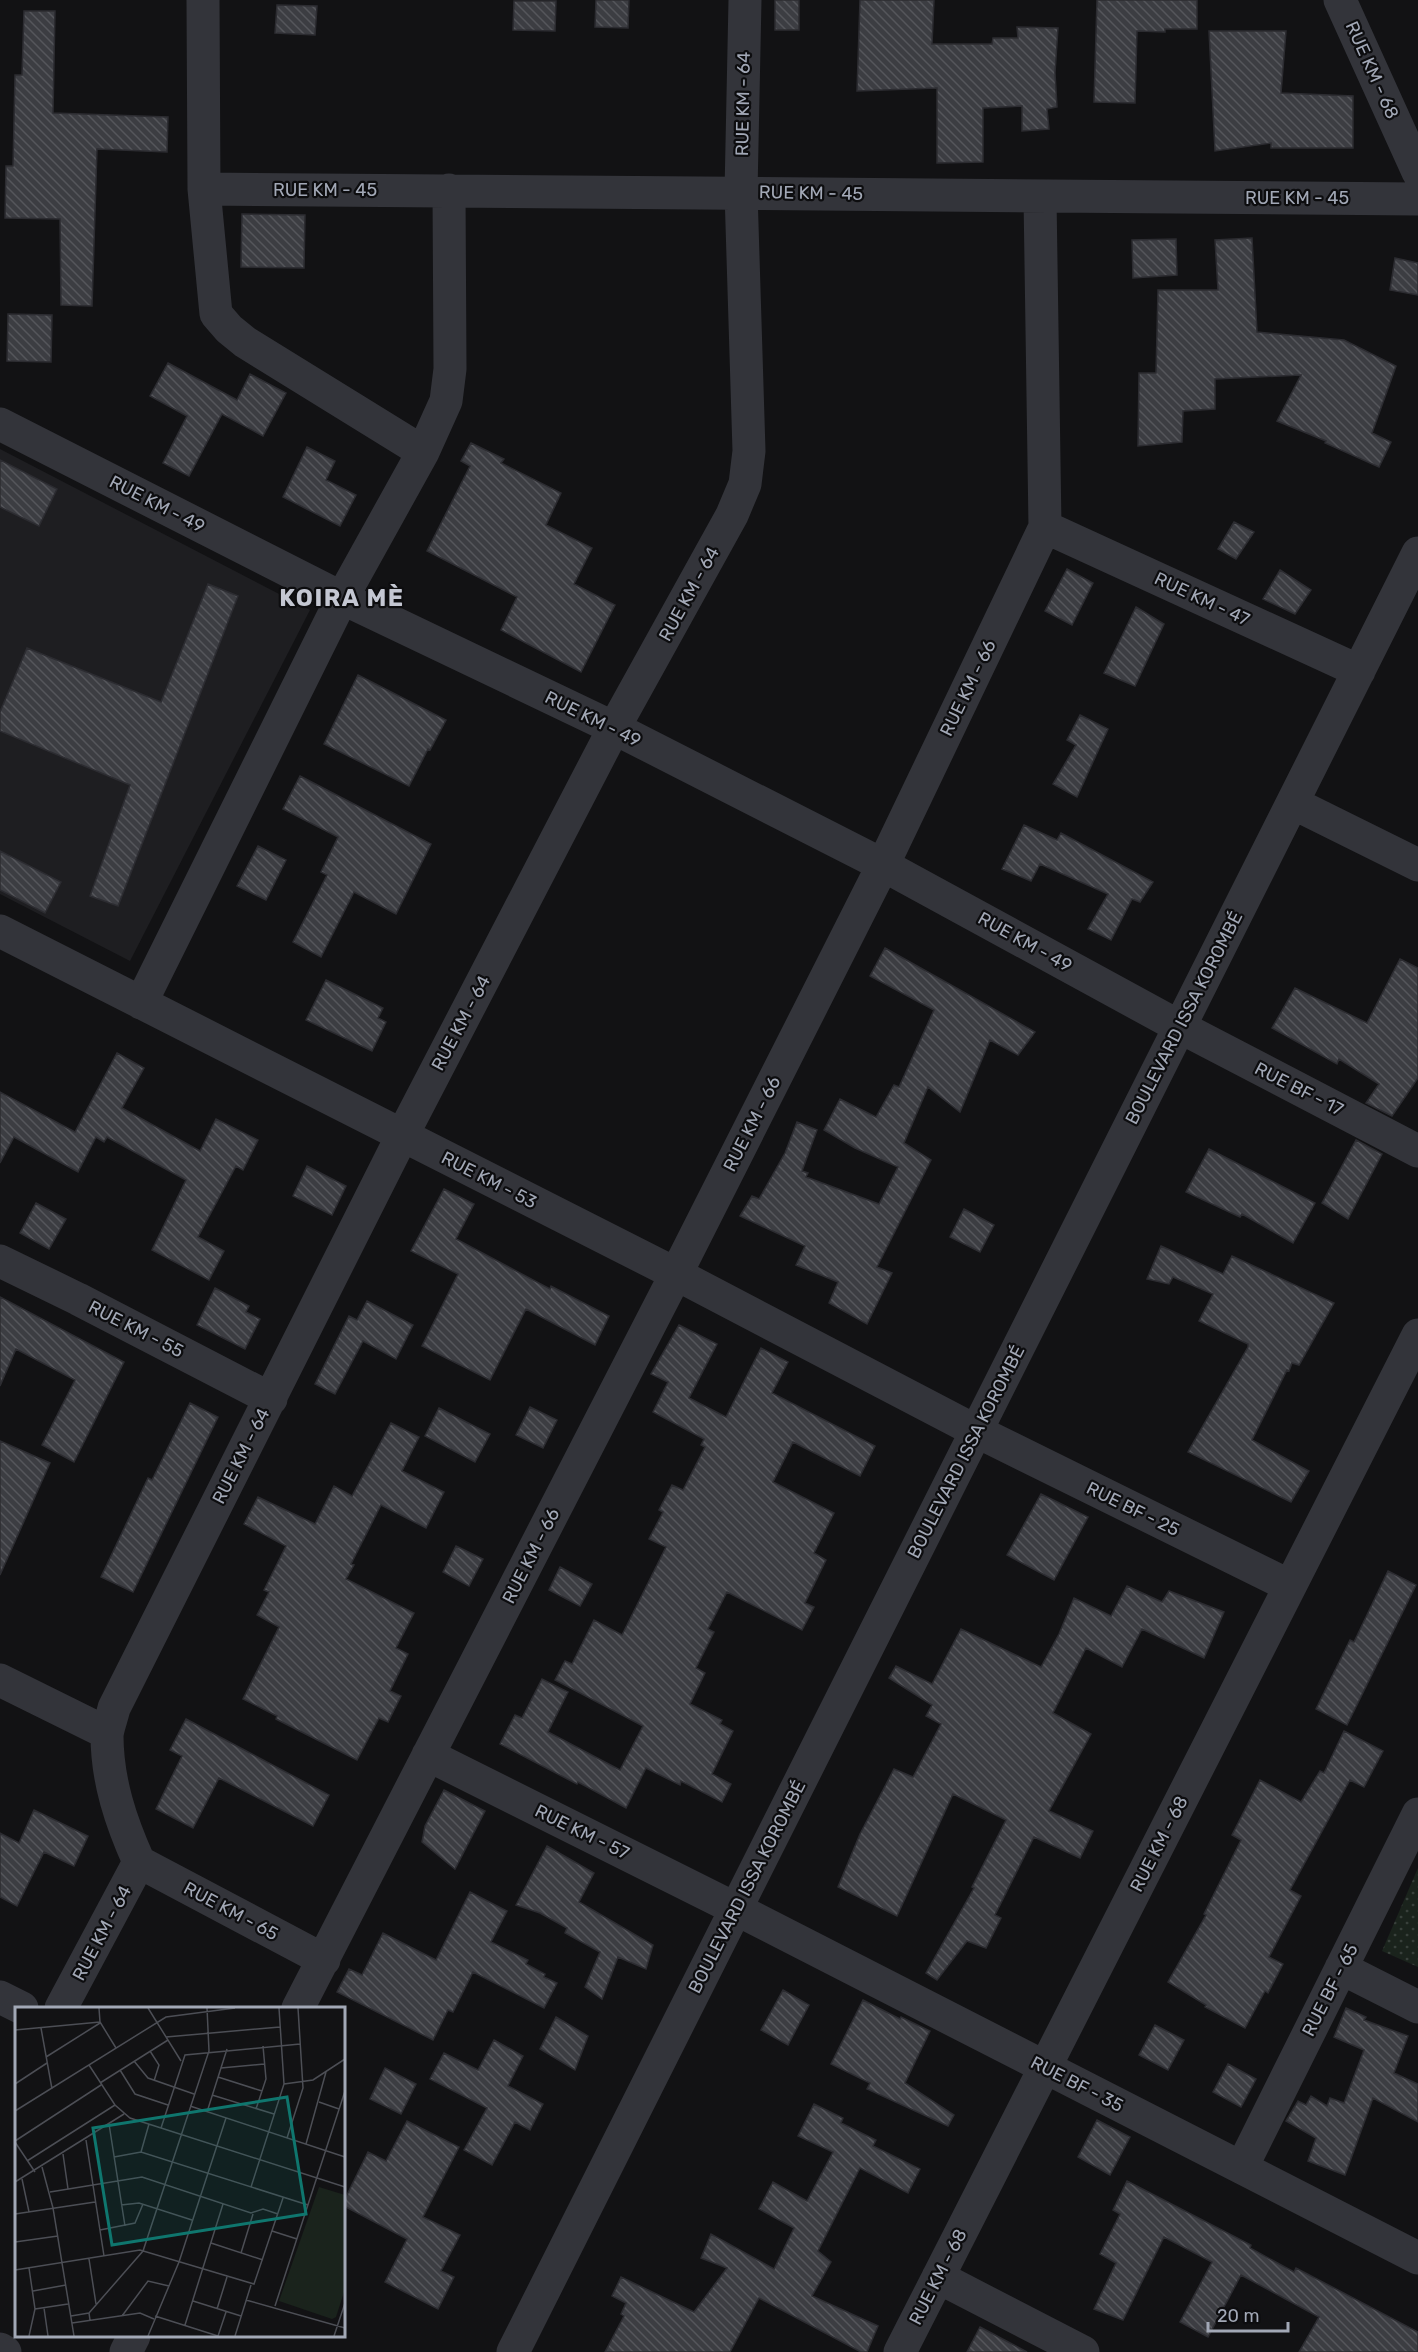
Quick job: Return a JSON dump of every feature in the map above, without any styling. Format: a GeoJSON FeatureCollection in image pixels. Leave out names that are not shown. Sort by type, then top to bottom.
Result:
{"type":"FeatureCollection","features":[{"type":"Feature","properties":{"kind":"street"},"geometry":{"type":"LineString","coordinates":[[203,0],[204,189],[216,314],[229,330],[245,342],[423,452]]}},
{"type":"Feature","properties":{"kind":"street","name":"RUE KM - 64"},"geometry":{"type":"LineString","coordinates":[[63,2007],[139,1862],[122,1825],[112,1788],[107,1733],[114,1708],[402,1136],[614,728],[732,515],[745,484],[749,451],[741,192],[745,0]]}},
{"type":"Feature","properties":{"kind":"street","name":"RUE KM - 68"},"geometry":{"type":"LineString","coordinates":[[1340,0],[1418,172]]}},
{"type":"Feature","properties":{"kind":"street","name":"RUE KM - 45"},"geometry":{"type":"LineString","coordinates":[[204,189],[1418,199]]}},
{"type":"Feature","properties":{"kind":"street"},"geometry":{"type":"LineString","coordinates":[[141,1003],[342,598],[423,452],[446,401],[450,369],[449,190]]}},
{"type":"Feature","properties":{"kind":"street","name":"RUE KM - 66"},"geometry":{"type":"LineString","coordinates":[[299,2007],[676,1274],[883,865],[1045,527],[1040,197]]}},
{"type":"Feature","properties":{"kind":"street","name":"RUE KM - 49"},"geometry":{"type":"LineString","coordinates":[[0,424],[342,598],[614,728],[883,865],[1180,1027]]}},
{"type":"Feature","properties":{"kind":"street","name":"RUE KM - 47"},"geometry":{"type":"LineString","coordinates":[[1045,527],[1359,671]]}},
{"type":"Feature","properties":{"kind":"street","name":"BOULEVARD ISSA KOROMBÉ"},"geometry":{"type":"LineString","coordinates":[[513,2352],[1418,553]]}},
{"type":"Feature","properties":{"kind":"street"},"geometry":{"type":"LineString","coordinates":[[1293,803],[1418,865]]}},
{"type":"Feature","properties":{"kind":"street","name":"RUE KM - 53"},"geometry":{"type":"LineString","coordinates":[[0,931],[676,1274],[976,1431]]}},
{"type":"Feature","properties":{"kind":"street","name":"RUE BF - 17"},"geometry":{"type":"LineString","coordinates":[[1180,1027],[1418,1151]]}},
{"type":"Feature","properties":{"kind":"street","name":"RUE KM - 55"},"geometry":{"type":"LineString","coordinates":[[0,1261],[271,1399]]}},
{"type":"Feature","properties":{"kind":"street","name":"RUE KM - 68"},"geometry":{"type":"LineString","coordinates":[[900,2352],[1290,1586],[1408,1379],[1418,1335]]}},
{"type":"Feature","properties":{"kind":"street","name":"RUE BF - 25"},"geometry":{"type":"LineString","coordinates":[[976,1431],[1290,1586]]}},
{"type":"Feature","properties":{"kind":"street"},"geometry":{"type":"LineString","coordinates":[[0,1680],[107,1733]]}},
{"type":"Feature","properties":{"kind":"street","name":"RUE KM - 57"},"geometry":{"type":"LineString","coordinates":[[428,1755],[736,1909]]}},
{"type":"Feature","properties":{"kind":"street","name":"RUE BF - 65"},"geometry":{"type":"LineString","coordinates":[[1242,2167],[1418,1814]]}},
{"type":"Feature","properties":{"kind":"street","name":"RUE KM - 65"},"geometry":{"type":"LineString","coordinates":[[139,1862],[324,1960]]}},
{"type":"Feature","properties":{"kind":"street","name":"RUE BF - 35"},"geometry":{"type":"LineString","coordinates":[[736,1909],[1418,2258]]}},
{"type":"Feature","properties":{"kind":"street"},"geometry":{"type":"LineString","coordinates":[[1341,1968],[1418,2007]]}},
{"type":"Feature","properties":{"kind":"street"},"geometry":{"type":"LineString","coordinates":[[0,1997],[20,2007]]}},
{"type":"Feature","properties":{"kind":"street"},"geometry":{"type":"LineString","coordinates":[[938,2277],[1083,2352]]}},
{"type":"Feature","properties":{"kind":"street"},"geometry":{"type":"LineString","coordinates":[[126,2352],[134,2337]]}},
{"type":"Feature","properties":{"kind":"street"},"geometry":{"type":"LineString","coordinates":[[0,2349],[5,2352]]}},
{"type":"Feature","properties":{"kind":"shaded area"},"geometry":{"type":"Polygon","coordinates":[[[0,449],[310,610],[130,961],[0,894],[0,449]]]}},
{"type":"Feature","properties":{"kind":"shaded area"},"geometry":{"type":"Polygon","coordinates":[[[1418,1868],[1418,1967],[1382,1951],[1418,1868]]]}},
{"type":"Feature","properties":{"kind":"building"},"geometry":{"type":"Polygon","coordinates":[[[596,0],[629,0],[628,28],[595,27],[596,0]]]}},
{"type":"Feature","properties":{"kind":"building"},"geometry":{"type":"Polygon","coordinates":[[[775,0],[799,0],[799,30],[775,30],[775,0]]]}},
{"type":"Feature","properties":{"kind":"building"},"geometry":{"type":"Polygon","coordinates":[[[860,0],[934,0],[932,44],[992,44],[993,38],[1018,38],[1017,27],[1058,28],[1055,73],[1057,107],[1047,109],[1049,129],[1022,131],[1022,106],[983,108],[983,162],[937,163],[937,88],[857,91],[860,0]]]}},
{"type":"Feature","properties":{"kind":"building"},"geometry":{"type":"Polygon","coordinates":[[[1097,0],[1197,0],[1197,29],[1165,29],[1165,32],[1137,31],[1135,103],[1094,102],[1097,0]]]}},
{"type":"Feature","properties":{"kind":"building"},"geometry":{"type":"Polygon","coordinates":[[[514,1],[556,1],[555,31],[513,30],[514,1]]]}},
{"type":"Feature","properties":{"kind":"building"},"geometry":{"type":"Polygon","coordinates":[[[277,5],[317,6],[315,35],[275,33],[277,5]]]}},
{"type":"Feature","properties":{"kind":"building"},"geometry":{"type":"Polygon","coordinates":[[[24,11],[55,11],[53,113],[168,117],[167,152],[97,149],[92,306],[61,305],[60,219],[5,218],[6,166],[13,166],[15,75],[22,75],[24,11]]]}},
{"type":"Feature","properties":{"kind":"building"},"geometry":{"type":"Polygon","coordinates":[[[1209,31],[1286,31],[1281,93],[1353,96],[1353,148],[1271,148],[1271,143],[1215,151],[1209,31]]]}},
{"type":"Feature","properties":{"kind":"building"},"geometry":{"type":"Polygon","coordinates":[[[242,214],[305,215],[304,268],[241,267],[242,214]]]}},
{"type":"Feature","properties":{"kind":"building"},"geometry":{"type":"Polygon","coordinates":[[[1252,238],[1257,332],[1344,340],[1396,366],[1372,433],[1391,442],[1379,467],[1325,443],[1326,441],[1277,421],[1301,375],[1215,379],[1215,409],[1183,411],[1182,442],[1138,446],[1139,373],[1156,373],[1158,290],[1218,290],[1215,240],[1252,238]]]}},
{"type":"Feature","properties":{"kind":"building"},"geometry":{"type":"Polygon","coordinates":[[[1176,239],[1177,275],[1133,278],[1132,240],[1176,239]]]}},
{"type":"Feature","properties":{"kind":"building"},"geometry":{"type":"Polygon","coordinates":[[[1395,258],[1418,263],[1418,295],[1390,290],[1395,258]]]}},
{"type":"Feature","properties":{"kind":"building"},"geometry":{"type":"Polygon","coordinates":[[[8,314],[52,315],[51,362],[7,361],[8,314]]]}},
{"type":"Feature","properties":{"kind":"building"},"geometry":{"type":"Polygon","coordinates":[[[168,363],[237,400],[250,374],[286,393],[263,436],[222,414],[189,476],[163,463],[187,416],[150,396],[168,363]]]}},
{"type":"Feature","properties":{"kind":"building"},"geometry":{"type":"Polygon","coordinates":[[[471,443],[504,459],[501,463],[561,493],[546,525],[592,548],[574,584],[615,605],[581,672],[501,630],[517,597],[427,551],[470,466],[461,461],[471,443]]]}},
{"type":"Feature","properties":{"kind":"building"},"geometry":{"type":"Polygon","coordinates":[[[307,447],[335,461],[326,480],[356,495],[340,526],[283,497],[307,447]]]}},
{"type":"Feature","properties":{"kind":"building"},"geometry":{"type":"Polygon","coordinates":[[[0,460],[57,489],[39,526],[0,507],[0,460]]]}},
{"type":"Feature","properties":{"kind":"building"},"geometry":{"type":"Polygon","coordinates":[[[1234,522],[1254,532],[1236,559],[1218,549],[1234,522]]]}},
{"type":"Feature","properties":{"kind":"building"},"geometry":{"type":"Polygon","coordinates":[[[1067,569],[1093,583],[1072,625],[1045,611],[1067,569]]]}},
{"type":"Feature","properties":{"kind":"building"},"geometry":{"type":"Polygon","coordinates":[[[1280,570],[1311,590],[1295,614],[1263,599],[1280,570]]]}},
{"type":"Feature","properties":{"kind":"building"},"geometry":{"type":"Polygon","coordinates":[[[208,584],[238,596],[118,906],[90,896],[130,785],[0,731],[0,712],[27,648],[161,702],[208,584]]]}},
{"type":"Feature","properties":{"kind":"building"},"geometry":{"type":"Polygon","coordinates":[[[1136,607],[1164,624],[1135,686],[1104,673],[1136,607]]]}},
{"type":"Feature","properties":{"kind":"building"},"geometry":{"type":"Polygon","coordinates":[[[358,675],[446,720],[409,786],[324,744],[358,675]]]}},
{"type":"Feature","properties":{"kind":"building"},"geometry":{"type":"Polygon","coordinates":[[[1080,715],[1108,729],[1077,797],[1053,784],[1076,745],[1067,740],[1080,715]]]}},
{"type":"Feature","properties":{"kind":"building"},"geometry":{"type":"Polygon","coordinates":[[[300,776],[431,844],[396,914],[354,892],[321,957],[293,942],[327,875],[321,872],[338,837],[283,809],[300,776]]]}},
{"type":"Feature","properties":{"kind":"building"},"geometry":{"type":"Polygon","coordinates":[[[1024,825],[1057,840],[1061,833],[1153,882],[1140,902],[1132,899],[1111,940],[1088,929],[1108,894],[1040,864],[1031,881],[1002,869],[1024,825]]]}},
{"type":"Feature","properties":{"kind":"building"},"geometry":{"type":"Polygon","coordinates":[[[258,846],[286,860],[266,900],[237,886],[258,846]]]}},
{"type":"Feature","properties":{"kind":"building"},"geometry":{"type":"Polygon","coordinates":[[[0,851],[61,882],[45,913],[0,890],[0,851]]]}},
{"type":"Feature","properties":{"kind":"building"},"geometry":{"type":"Polygon","coordinates":[[[885,948],[1035,1032],[1018,1055],[990,1040],[960,1112],[928,1087],[904,1143],[931,1160],[877,1267],[892,1273],[867,1324],[829,1303],[838,1282],[796,1265],[805,1246],[740,1216],[752,1196],[759,1199],[785,1153],[797,1122],[817,1130],[802,1171],[808,1173],[806,1177],[879,1204],[898,1167],[855,1148],[824,1130],[840,1099],[876,1117],[894,1085],[899,1087],[934,1010],[870,976],[885,948]]]}},
{"type":"Feature","properties":{"kind":"building"},"geometry":{"type":"Polygon","coordinates":[[[1400,959],[1418,968],[1418,1078],[1392,1116],[1366,1103],[1379,1084],[1339,1059],[1337,1064],[1272,1028],[1295,988],[1367,1023],[1400,959]]]}},
{"type":"Feature","properties":{"kind":"building"},"geometry":{"type":"Polygon","coordinates":[[[326,980],[383,1008],[378,1018],[386,1022],[372,1051],[306,1020],[326,980]]]}},
{"type":"Feature","properties":{"kind":"building"},"geometry":{"type":"Polygon","coordinates":[[[117,1053],[144,1068],[122,1108],[200,1151],[216,1119],[258,1140],[243,1170],[236,1166],[198,1237],[224,1251],[209,1280],[152,1250],[186,1180],[107,1137],[104,1142],[96,1137],[78,1172],[14,1137],[0,1163],[0,1092],[75,1132],[117,1053]]]}},
{"type":"Feature","properties":{"kind":"building"},"geometry":{"type":"Polygon","coordinates":[[[1356,1140],[1382,1154],[1348,1219],[1322,1203],[1356,1140]]]}},
{"type":"Feature","properties":{"kind":"building"},"geometry":{"type":"Polygon","coordinates":[[[1209,1149],[1315,1203],[1293,1243],[1242,1214],[1240,1217],[1186,1192],[1209,1149]]]}},
{"type":"Feature","properties":{"kind":"building"},"geometry":{"type":"Polygon","coordinates":[[[307,1166],[346,1186],[332,1215],[293,1196],[307,1166]]]}},
{"type":"Feature","properties":{"kind":"building"},"geometry":{"type":"Polygon","coordinates":[[[444,1189],[474,1204],[456,1239],[550,1289],[551,1286],[609,1316],[595,1345],[526,1309],[490,1380],[422,1346],[458,1274],[411,1251],[444,1189]]]}},
{"type":"Feature","properties":{"kind":"building"},"geometry":{"type":"Polygon","coordinates":[[[36,1203],[66,1219],[49,1249],[20,1233],[36,1203]]]}},
{"type":"Feature","properties":{"kind":"building"},"geometry":{"type":"Polygon","coordinates":[[[964,1209],[994,1225],[980,1252],[950,1237],[964,1209]]]}},
{"type":"Feature","properties":{"kind":"building"},"geometry":{"type":"Polygon","coordinates":[[[1161,1246],[1223,1274],[1232,1256],[1334,1303],[1299,1365],[1292,1363],[1289,1371],[1287,1370],[1252,1440],[1309,1471],[1291,1502],[1188,1452],[1248,1344],[1199,1321],[1213,1294],[1173,1277],[1169,1284],[1147,1279],[1161,1246]]]}},
{"type":"Feature","properties":{"kind":"building"},"geometry":{"type":"Polygon","coordinates":[[[215,1288],[249,1306],[246,1312],[260,1319],[245,1349],[197,1325],[215,1288]]]}},
{"type":"Feature","properties":{"kind":"building"},"geometry":{"type":"Polygon","coordinates":[[[0,1297],[124,1362],[74,1462],[42,1445],[75,1380],[16,1349],[0,1386],[0,1297]]]}},
{"type":"Feature","properties":{"kind":"building"},"geometry":{"type":"Polygon","coordinates":[[[367,1301],[413,1325],[396,1359],[363,1341],[335,1394],[315,1384],[349,1316],[357,1320],[367,1301]]]}},
{"type":"Feature","properties":{"kind":"building"},"geometry":{"type":"Polygon","coordinates":[[[679,1325],[717,1344],[689,1398],[726,1417],[761,1348],[788,1362],[772,1393],[875,1446],[860,1476],[793,1442],[773,1482],[834,1513],[814,1553],[826,1560],[805,1603],[814,1607],[802,1630],[727,1592],[708,1629],[714,1632],[696,1668],[705,1673],[690,1704],[722,1720],[720,1724],[733,1731],[712,1774],[731,1784],[722,1802],[681,1781],[680,1785],[646,1768],[626,1808],[500,1744],[515,1715],[522,1718],[542,1679],[568,1692],[548,1732],[620,1770],[643,1726],[555,1680],[565,1661],[572,1664],[594,1620],[622,1635],[666,1547],[649,1539],[663,1512],[659,1510],[672,1485],[683,1490],[705,1447],[701,1445],[704,1439],[653,1412],[668,1382],[651,1374],[679,1325]]]}},
{"type":"Feature","properties":{"kind":"building"},"geometry":{"type":"Polygon","coordinates":[[[190,1403],[218,1417],[133,1592],[101,1577],[148,1478],[152,1480],[190,1403]]]}},
{"type":"Feature","properties":{"kind":"building"},"geometry":{"type":"Polygon","coordinates":[[[530,1407],[557,1420],[543,1448],[516,1435],[530,1407]]]}},
{"type":"Feature","properties":{"kind":"building"},"geometry":{"type":"Polygon","coordinates":[[[439,1408],[490,1434],[475,1462],[425,1436],[439,1408]]]}},
{"type":"Feature","properties":{"kind":"building"},"geometry":{"type":"Polygon","coordinates":[[[391,1423],[419,1437],[402,1471],[444,1492],[426,1528],[381,1505],[351,1564],[354,1565],[346,1579],[414,1613],[396,1648],[408,1654],[390,1691],[401,1696],[388,1722],[379,1718],[357,1760],[276,1719],[277,1716],[243,1699],[279,1627],[257,1615],[269,1592],[264,1590],[286,1546],[244,1524],[258,1497],[315,1524],[334,1486],[352,1496],[391,1423]]]}},
{"type":"Feature","properties":{"kind":"building"},"geometry":{"type":"Polygon","coordinates":[[[0,1441],[50,1463],[0,1575],[0,1441]]]}},
{"type":"Feature","properties":{"kind":"building"},"geometry":{"type":"Polygon","coordinates":[[[1041,1494],[1088,1517],[1054,1580],[1007,1555],[1041,1494]]]}},
{"type":"Feature","properties":{"kind":"building"},"geometry":{"type":"Polygon","coordinates":[[[456,1546],[483,1559],[469,1586],[443,1572],[456,1546]]]}},
{"type":"Feature","properties":{"kind":"building"},"geometry":{"type":"Polygon","coordinates":[[[560,1567],[592,1584],[580,1606],[549,1590],[560,1567]]]}},
{"type":"Feature","properties":{"kind":"building"},"geometry":{"type":"Polygon","coordinates":[[[1388,1571],[1416,1585],[1347,1725],[1316,1709],[1350,1640],[1354,1642],[1388,1571]]]}},
{"type":"Feature","properties":{"kind":"building"},"geometry":{"type":"Polygon","coordinates":[[[1127,1586],[1162,1602],[1169,1591],[1224,1612],[1204,1658],[1142,1629],[1122,1667],[1086,1648],[1053,1713],[1091,1734],[1049,1811],[1093,1831],[1080,1858],[1034,1837],[995,1915],[1001,1918],[986,1948],[967,1941],[937,1980],[926,1973],[974,1888],[972,1887],[1006,1820],[953,1794],[897,1916],[838,1887],[860,1834],[894,1769],[913,1777],[941,1724],[926,1716],[932,1705],[889,1678],[896,1666],[932,1684],[961,1629],[1041,1667],[1059,1634],[1074,1598],[1111,1616],[1127,1586]]]}},
{"type":"Feature","properties":{"kind":"building"},"geometry":{"type":"Polygon","coordinates":[[[186,1719],[329,1795],[313,1826],[219,1778],[193,1828],[156,1809],[182,1756],[170,1750],[186,1719]]]}},
{"type":"Feature","properties":{"kind":"building"},"geometry":{"type":"Polygon","coordinates":[[[1344,1731],[1383,1751],[1364,1787],[1350,1780],[1290,1890],[1301,1896],[1269,1957],[1283,1964],[1268,1993],[1265,1991],[1245,2028],[1205,2007],[1206,2005],[1168,1982],[1206,1915],[1204,1914],[1241,1840],[1232,1835],[1260,1780],[1301,1802],[1320,1771],[1324,1773],[1344,1731]]]}},
{"type":"Feature","properties":{"kind":"building"},"geometry":{"type":"Polygon","coordinates":[[[444,1790],[485,1811],[455,1869],[422,1842],[425,1826],[444,1790]]]}},
{"type":"Feature","properties":{"kind":"building"},"geometry":{"type":"Polygon","coordinates":[[[34,1810],[88,1836],[74,1866],[44,1852],[17,1906],[0,1897],[0,1833],[19,1843],[34,1810]]]}},
{"type":"Feature","properties":{"kind":"building"},"geometry":{"type":"Polygon","coordinates":[[[547,1846],[594,1873],[579,1902],[653,1945],[646,1969],[618,1957],[602,1999],[585,1987],[600,1952],[565,1933],[567,1928],[540,1913],[516,1905],[547,1846]]]}},
{"type":"Feature","properties":{"kind":"building"},"geometry":{"type":"Polygon","coordinates":[[[470,1892],[507,1911],[491,1942],[528,1960],[526,1964],[557,1983],[544,2008],[473,1972],[453,2012],[448,2010],[433,2040],[337,1992],[349,1969],[362,1975],[383,1933],[436,1960],[470,1892]]]}},
{"type":"Feature","properties":{"kind":"building"},"geometry":{"type":"Polygon","coordinates":[[[783,1990],[809,2005],[788,2045],[761,2030],[783,1990]]]}},
{"type":"Feature","properties":{"kind":"building"},"geometry":{"type":"Polygon","coordinates":[[[863,2000],[930,2031],[905,2083],[954,2115],[948,2126],[867,2089],[870,2083],[831,2064],[863,2000]]]}},
{"type":"Feature","properties":{"kind":"building"},"geometry":{"type":"Polygon","coordinates":[[[1346,2008],[1366,2017],[1364,2020],[1408,2036],[1394,2073],[1418,2084],[1418,2122],[1373,2098],[1345,2175],[1308,2161],[1316,2138],[1286,2121],[1298,2101],[1306,2105],[1311,2096],[1327,2106],[1330,2098],[1344,2103],[1364,2050],[1334,2037],[1346,2008]]]}},
{"type":"Feature","properties":{"kind":"building"},"geometry":{"type":"Polygon","coordinates":[[[556,2017],[588,2036],[575,2070],[540,2049],[556,2017]]]}},
{"type":"Feature","properties":{"kind":"building"},"geometry":{"type":"Polygon","coordinates":[[[1155,2025],[1184,2040],[1168,2070],[1139,2055],[1155,2025]]]}},
{"type":"Feature","properties":{"kind":"building"},"geometry":{"type":"Polygon","coordinates":[[[494,2040],[523,2056],[508,2086],[543,2104],[530,2130],[515,2122],[492,2165],[464,2150],[487,2108],[430,2079],[444,2053],[478,2070],[494,2040]]]}},
{"type":"Feature","properties":{"kind":"building"},"geometry":{"type":"Polygon","coordinates":[[[1228,2064],[1256,2079],[1241,2107],[1213,2092],[1228,2064]]]}},
{"type":"Feature","properties":{"kind":"building"},"geometry":{"type":"Polygon","coordinates":[[[385,2068],[416,2084],[401,2114],[370,2099],[385,2068]]]}},
{"type":"Feature","properties":{"kind":"building"},"geometry":{"type":"Polygon","coordinates":[[[814,2104],[843,2118],[841,2123],[876,2140],[873,2146],[920,2169],[908,2193],[860,2168],[818,2251],[831,2262],[812,2296],[878,2326],[867,2352],[861,2352],[759,2298],[730,2352],[605,2352],[624,2316],[621,2314],[626,2303],[612,2296],[621,2277],[694,2312],[727,2268],[701,2258],[711,2234],[774,2269],[794,2228],[759,2209],[773,2182],[807,2201],[833,2152],[798,2136],[814,2104]]]}},
{"type":"Feature","properties":{"kind":"building"},"geometry":{"type":"Polygon","coordinates":[[[1097,2120],[1130,2137],[1110,2175],[1078,2157],[1097,2120]]]}},
{"type":"Feature","properties":{"kind":"building"},"geometry":{"type":"Polygon","coordinates":[[[407,2121],[459,2147],[423,2217],[460,2235],[441,2271],[454,2277],[438,2309],[385,2282],[407,2239],[345,2207],[345,2199],[368,2152],[386,2161],[407,2121]]]}},
{"type":"Feature","properties":{"kind":"building"},"geometry":{"type":"Polygon","coordinates":[[[1127,2181],[1251,2245],[1250,2248],[1294,2272],[1296,2268],[1418,2332],[1418,2352],[1299,2352],[1319,2317],[1241,2275],[1208,2337],[1180,2322],[1212,2262],[1164,2237],[1123,2320],[1094,2309],[1116,2263],[1100,2254],[1120,2214],[1113,2210],[1127,2181]]]}},
{"type":"Feature","properties":{"kind":"building"},"geometry":{"type":"Polygon","coordinates":[[[980,2327],[1027,2352],[967,2352],[980,2327]]]}},
{"type":"Feature","properties":{"kind":"district","name":"KOIRA MÈ"},"geometry":{"type":"Point","coordinates":[342,598]}}]}
